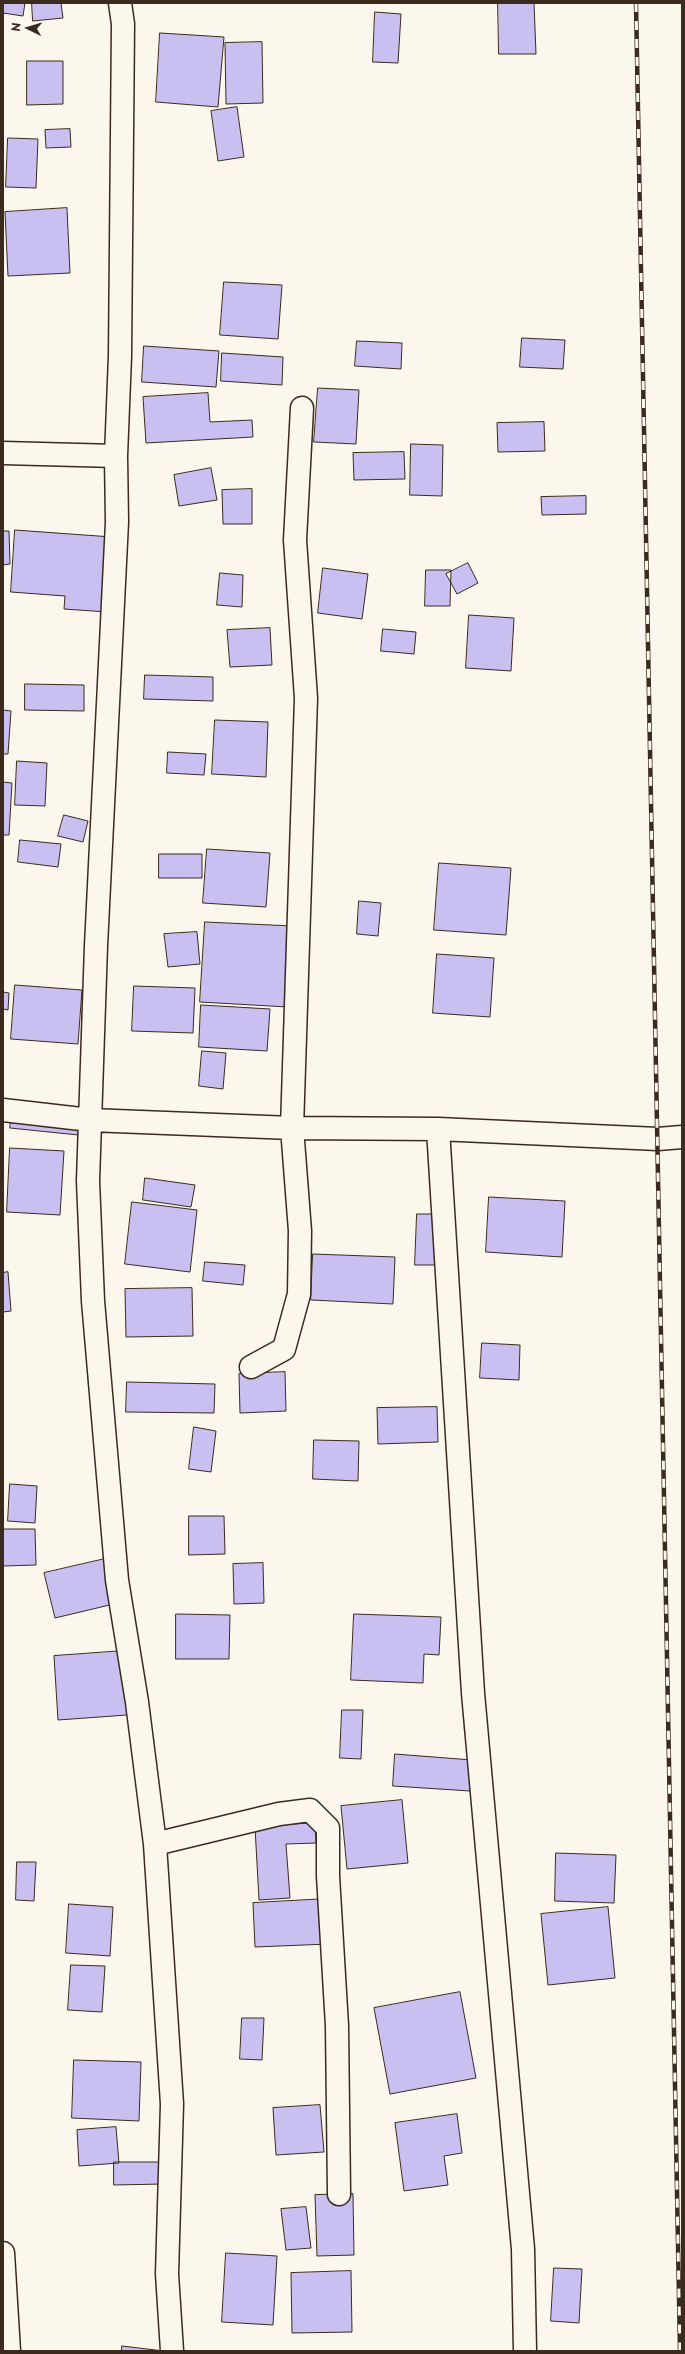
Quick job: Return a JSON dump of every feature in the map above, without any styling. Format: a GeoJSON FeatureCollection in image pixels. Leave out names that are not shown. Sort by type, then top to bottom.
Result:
{"type":"FeatureCollection","features":[{"type":"Feature","properties":{"kind":"street"},"geometry":{"type":"LineString","coordinates":[[120,3],[123,32],[120,356],[116,456],[117,522],[96,946],[88,1181],[93,1301],[118,1580],[137,1702],[155,1844],[172,2104],[167,2274],[172,2351]]}},
{"type":"Feature","properties":{"kind":"street"},"geometry":{"type":"LineString","coordinates":[[250,1367],[284,1349],[299,1294],[300,1231],[292,1128],[306,698],[295,540],[302,408]]}},
{"type":"Feature","properties":{"kind":"street"},"geometry":{"type":"LineString","coordinates":[[3,453],[116,456]]}},
{"type":"Feature","properties":{"kind":"street"},"geometry":{"type":"LineString","coordinates":[[3,1110],[90,1120],[292,1128],[438,1129],[658,1139],[682,1137]]}},
{"type":"Feature","properties":{"kind":"street"},"geometry":{"type":"LineString","coordinates":[[438,1129],[472,1692],[523,2249],[525,2351]]}},
{"type":"Feature","properties":{"kind":"street"},"geometry":{"type":"LineString","coordinates":[[155,1844],[279,1814],[310,1810],[328,1828],[328,1876],[337,2026],[339,2194]]}},
{"type":"Feature","properties":{"kind":"street"},"geometry":{"type":"LineString","coordinates":[[3,2253],[9,2351]]}},
{"type":"Feature","properties":{"kind":"building"},"geometry":{"type":"Polygon","coordinates":[[[3,3],[25,3],[23,16],[3,13],[3,3]]]}},
{"type":"Feature","properties":{"kind":"building"},"geometry":{"type":"Polygon","coordinates":[[[32,3],[61,3],[63,18],[33,21],[32,3]]]}},
{"type":"Feature","properties":{"kind":"building"},"geometry":{"type":"Polygon","coordinates":[[[498,3],[534,3],[536,54],[499,54],[498,3]]]}},
{"type":"Feature","properties":{"kind":"building"},"geometry":{"type":"Polygon","coordinates":[[[375,12],[401,14],[398,63],[373,62],[375,12]]]}},
{"type":"Feature","properties":{"kind":"building"},"geometry":{"type":"Polygon","coordinates":[[[160,33],[224,37],[218,107],[156,102],[160,33]]]}},
{"type":"Feature","properties":{"kind":"building"},"geometry":{"type":"Polygon","coordinates":[[[262,42],[263,103],[226,104],[225,43],[262,42]]]}},
{"type":"Feature","properties":{"kind":"building"},"geometry":{"type":"Polygon","coordinates":[[[27,61],[63,61],[63,104],[27,105],[27,61]]]}},
{"type":"Feature","properties":{"kind":"building"},"geometry":{"type":"Polygon","coordinates":[[[237,107],[244,157],[218,161],[211,111],[237,107]]]}},
{"type":"Feature","properties":{"kind":"building"},"geometry":{"type":"Polygon","coordinates":[[[70,129],[71,147],[46,148],[45,130],[70,129]]]}},
{"type":"Feature","properties":{"kind":"building"},"geometry":{"type":"Polygon","coordinates":[[[8,138],[38,139],[36,188],[6,187],[8,138]]]}},
{"type":"Feature","properties":{"kind":"building"},"geometry":{"type":"Polygon","coordinates":[[[67,208],[70,273],[8,276],[5,212],[67,208]]]}},
{"type":"Feature","properties":{"kind":"building"},"geometry":{"type":"Polygon","coordinates":[[[224,282],[282,285],[278,339],[220,335],[224,282]]]}},
{"type":"Feature","properties":{"kind":"building"},"geometry":{"type":"Polygon","coordinates":[[[522,338],[565,340],[563,369],[520,367],[522,338]]]}},
{"type":"Feature","properties":{"kind":"building"},"geometry":{"type":"Polygon","coordinates":[[[357,341],[402,343],[401,369],[355,366],[357,341]]]}},
{"type":"Feature","properties":{"kind":"building"},"geometry":{"type":"Polygon","coordinates":[[[144,346],[219,351],[216,387],[142,382],[144,346]]]}},
{"type":"Feature","properties":{"kind":"building"},"geometry":{"type":"Polygon","coordinates":[[[222,353],[283,357],[282,385],[221,381],[222,353]]]}},
{"type":"Feature","properties":{"kind":"building"},"geometry":{"type":"Polygon","coordinates":[[[318,388],[359,390],[356,444],[314,442],[318,388]]]}},
{"type":"Feature","properties":{"kind":"building"},"geometry":{"type":"Polygon","coordinates":[[[208,393],[210,422],[252,420],[253,437],[146,443],[143,397],[208,393]]]}},
{"type":"Feature","properties":{"kind":"building"},"geometry":{"type":"Polygon","coordinates":[[[544,422],[545,451],[498,452],[497,423],[544,422]]]}},
{"type":"Feature","properties":{"kind":"building"},"geometry":{"type":"Polygon","coordinates":[[[411,444],[443,445],[442,496],[410,495],[411,444]]]}},
{"type":"Feature","properties":{"kind":"building"},"geometry":{"type":"Polygon","coordinates":[[[404,452],[405,479],[354,480],[353,453],[404,452]]]}},
{"type":"Feature","properties":{"kind":"building"},"geometry":{"type":"Polygon","coordinates":[[[211,468],[217,500],[179,506],[174,475],[211,468]]]}},
{"type":"Feature","properties":{"kind":"building"},"geometry":{"type":"Polygon","coordinates":[[[252,489],[252,524],[223,524],[222,490],[252,489]]]}},
{"type":"Feature","properties":{"kind":"building"},"geometry":{"type":"Polygon","coordinates":[[[586,496],[586,514],[542,515],[541,497],[586,496]]]}},
{"type":"Feature","properties":{"kind":"building"},"geometry":{"type":"Polygon","coordinates":[[[15,530],[112,537],[107,612],[64,609],[65,596],[11,592],[15,530]]]}},
{"type":"Feature","properties":{"kind":"building"},"geometry":{"type":"Polygon","coordinates":[[[3,531],[9,531],[10,564],[3,565],[3,531]]]}},
{"type":"Feature","properties":{"kind":"building"},"geometry":{"type":"Polygon","coordinates":[[[468,563],[478,583],[457,594],[446,574],[468,563]]]}},
{"type":"Feature","properties":{"kind":"building"},"geometry":{"type":"Polygon","coordinates":[[[323,568],[368,574],[362,619],[318,613],[323,568]]]}},
{"type":"Feature","properties":{"kind":"building"},"geometry":{"type":"Polygon","coordinates":[[[426,570],[451,570],[450,606],[425,606],[426,570]]]}},
{"type":"Feature","properties":{"kind":"building"},"geometry":{"type":"Polygon","coordinates":[[[220,573],[243,575],[242,607],[217,605],[220,573]]]}},
{"type":"Feature","properties":{"kind":"building"},"geometry":{"type":"Polygon","coordinates":[[[469,615],[514,618],[511,671],[466,668],[469,615]]]}},
{"type":"Feature","properties":{"kind":"building"},"geometry":{"type":"Polygon","coordinates":[[[270,628],[272,665],[230,667],[227,630],[270,628]]]}},
{"type":"Feature","properties":{"kind":"building"},"geometry":{"type":"Polygon","coordinates":[[[383,629],[416,632],[414,654],[381,651],[383,629]]]}},
{"type":"Feature","properties":{"kind":"building"},"geometry":{"type":"Polygon","coordinates":[[[145,675],[213,677],[213,701],[144,699],[145,675]]]}},
{"type":"Feature","properties":{"kind":"building"},"geometry":{"type":"Polygon","coordinates":[[[25,684],[84,685],[84,711],[25,710],[25,684]]]}},
{"type":"Feature","properties":{"kind":"building"},"geometry":{"type":"Polygon","coordinates":[[[3,710],[11,711],[8,754],[3,754],[3,710]]]}},
{"type":"Feature","properties":{"kind":"building"},"geometry":{"type":"Polygon","coordinates":[[[215,720],[268,722],[266,777],[212,774],[215,720]]]}},
{"type":"Feature","properties":{"kind":"building"},"geometry":{"type":"Polygon","coordinates":[[[168,752],[206,754],[204,775],[167,773],[168,752]]]}},
{"type":"Feature","properties":{"kind":"building"},"geometry":{"type":"Polygon","coordinates":[[[17,761],[47,763],[45,806],[15,805],[17,761]]]}},
{"type":"Feature","properties":{"kind":"building"},"geometry":{"type":"Polygon","coordinates":[[[3,782],[12,783],[9,835],[3,835],[3,782]]]}},
{"type":"Feature","properties":{"kind":"building"},"geometry":{"type":"Polygon","coordinates":[[[64,815],[88,821],[83,842],[58,836],[64,815]]]}},
{"type":"Feature","properties":{"kind":"building"},"geometry":{"type":"Polygon","coordinates":[[[20,840],[61,844],[58,867],[18,862],[20,840]]]}},
{"type":"Feature","properties":{"kind":"building"},"geometry":{"type":"Polygon","coordinates":[[[207,849],[270,853],[266,907],[203,903],[207,849]]]}},
{"type":"Feature","properties":{"kind":"building"},"geometry":{"type":"Polygon","coordinates":[[[159,854],[202,854],[202,878],[159,878],[159,854]]]}},
{"type":"Feature","properties":{"kind":"building"},"geometry":{"type":"Polygon","coordinates":[[[439,863],[511,868],[506,935],[434,930],[439,863]]]}},
{"type":"Feature","properties":{"kind":"building"},"geometry":{"type":"Polygon","coordinates":[[[359,901],[381,903],[378,936],[357,934],[359,901]]]}},
{"type":"Feature","properties":{"kind":"building"},"geometry":{"type":"Polygon","coordinates":[[[205,922],[293,926],[288,1007],[200,1002],[205,922]]]}},
{"type":"Feature","properties":{"kind":"building"},"geometry":{"type":"Polygon","coordinates":[[[197,932],[200,964],[168,967],[164,934],[197,932]]]}},
{"type":"Feature","properties":{"kind":"building"},"geometry":{"type":"Polygon","coordinates":[[[437,954],[494,958],[490,1017],[433,1013],[437,954]]]}},
{"type":"Feature","properties":{"kind":"building"},"geometry":{"type":"Polygon","coordinates":[[[15,985],[82,990],[78,1044],[11,1039],[15,985]]]}},
{"type":"Feature","properties":{"kind":"building"},"geometry":{"type":"Polygon","coordinates":[[[134,986],[195,988],[193,1033],[132,1031],[134,986]]]}},
{"type":"Feature","properties":{"kind":"building"},"geometry":{"type":"Polygon","coordinates":[[[3,992],[9,993],[8,1010],[3,1009],[3,992]]]}},
{"type":"Feature","properties":{"kind":"building"},"geometry":{"type":"Polygon","coordinates":[[[201,1005],[270,1009],[267,1051],[199,1047],[201,1005]]]}},
{"type":"Feature","properties":{"kind":"building"},"geometry":{"type":"Polygon","coordinates":[[[202,1051],[226,1053],[223,1089],[199,1086],[202,1051]]]}},
{"type":"Feature","properties":{"kind":"building"},"geometry":{"type":"Polygon","coordinates":[[[13,1108],[91,1117],[88,1136],[10,1128],[13,1108]]]}},
{"type":"Feature","properties":{"kind":"building"},"geometry":{"type":"Polygon","coordinates":[[[10,1148],[64,1151],[60,1215],[7,1212],[10,1148]]]}},
{"type":"Feature","properties":{"kind":"building"},"geometry":{"type":"Polygon","coordinates":[[[145,1178],[195,1185],[191,1207],[143,1200],[145,1178]]]}},
{"type":"Feature","properties":{"kind":"building"},"geometry":{"type":"Polygon","coordinates":[[[489,1197],[565,1201],[562,1257],[486,1252],[489,1197]]]}},
{"type":"Feature","properties":{"kind":"building"},"geometry":{"type":"Polygon","coordinates":[[[132,1202],[197,1210],[190,1272],[125,1264],[132,1202]]]}},
{"type":"Feature","properties":{"kind":"building"},"geometry":{"type":"Polygon","coordinates":[[[417,1214],[440,1214],[437,1265],[415,1265],[417,1214]]]}},
{"type":"Feature","properties":{"kind":"building"},"geometry":{"type":"Polygon","coordinates":[[[313,1254],[395,1257],[393,1304],[311,1300],[313,1254]]]}},
{"type":"Feature","properties":{"kind":"building"},"geometry":{"type":"Polygon","coordinates":[[[205,1262],[245,1265],[243,1285],[203,1281],[205,1262]]]}},
{"type":"Feature","properties":{"kind":"building"},"geometry":{"type":"Polygon","coordinates":[[[8,1272],[11,1311],[3,1312],[3,1273],[8,1272]]]}},
{"type":"Feature","properties":{"kind":"building"},"geometry":{"type":"Polygon","coordinates":[[[192,1288],[193,1336],[126,1337],[125,1289],[192,1288]]]}},
{"type":"Feature","properties":{"kind":"building"},"geometry":{"type":"Polygon","coordinates":[[[482,1343],[520,1345],[519,1380],[480,1378],[482,1343]]]}},
{"type":"Feature","properties":{"kind":"building"},"geometry":{"type":"Polygon","coordinates":[[[285,1372],[286,1411],[240,1413],[239,1374],[285,1372]]]}},
{"type":"Feature","properties":{"kind":"building"},"geometry":{"type":"Polygon","coordinates":[[[127,1382],[215,1384],[214,1413],[126,1412],[127,1382]]]}},
{"type":"Feature","properties":{"kind":"building"},"geometry":{"type":"Polygon","coordinates":[[[437,1407],[438,1442],[378,1444],[377,1408],[437,1407]]]}},
{"type":"Feature","properties":{"kind":"building"},"geometry":{"type":"Polygon","coordinates":[[[194,1427],[216,1431],[211,1472],[189,1469],[194,1427]]]}},
{"type":"Feature","properties":{"kind":"building"},"geometry":{"type":"Polygon","coordinates":[[[314,1440],[359,1441],[358,1481],[313,1479],[314,1440]]]}},
{"type":"Feature","properties":{"kind":"building"},"geometry":{"type":"Polygon","coordinates":[[[10,1484],[37,1486],[35,1523],[8,1521],[10,1484]]]}},
{"type":"Feature","properties":{"kind":"building"},"geometry":{"type":"Polygon","coordinates":[[[189,1516],[224,1516],[225,1554],[189,1555],[189,1516]]]}},
{"type":"Feature","properties":{"kind":"building"},"geometry":{"type":"Polygon","coordinates":[[[3,1529],[35,1529],[36,1565],[3,1566],[3,1529]]]}},
{"type":"Feature","properties":{"kind":"building"},"geometry":{"type":"Polygon","coordinates":[[[109,1558],[118,1603],[55,1618],[44,1573],[109,1558]]]}},
{"type":"Feature","properties":{"kind":"building"},"geometry":{"type":"Polygon","coordinates":[[[263,1563],[264,1603],[234,1604],[233,1564],[263,1563]]]}},
{"type":"Feature","properties":{"kind":"building"},"geometry":{"type":"Polygon","coordinates":[[[176,1614],[230,1615],[229,1659],[176,1659],[176,1614]]]}},
{"type":"Feature","properties":{"kind":"building"},"geometry":{"type":"Polygon","coordinates":[[[354,1614],[441,1617],[439,1655],[424,1654],[423,1683],[351,1680],[354,1614]]]}},
{"type":"Feature","properties":{"kind":"building"},"geometry":{"type":"Polygon","coordinates":[[[123,1651],[127,1715],[58,1720],[54,1656],[123,1651]]]}},
{"type":"Feature","properties":{"kind":"building"},"geometry":{"type":"Polygon","coordinates":[[[342,1710],[363,1710],[361,1759],[340,1758],[342,1710]]]}},
{"type":"Feature","properties":{"kind":"building"},"geometry":{"type":"Polygon","coordinates":[[[395,1754],[472,1760],[470,1791],[393,1786],[395,1754]]]}},
{"type":"Feature","properties":{"kind":"building"},"geometry":{"type":"Polygon","coordinates":[[[402,1800],[408,1863],[347,1869],[341,1806],[402,1800]]]}},
{"type":"Feature","properties":{"kind":"building"},"geometry":{"type":"Polygon","coordinates":[[[315,1823],[316,1843],[286,1844],[290,1898],[259,1900],[255,1827],[315,1823]]]}},
{"type":"Feature","properties":{"kind":"building"},"geometry":{"type":"Polygon","coordinates":[[[556,1853],[616,1855],[614,1903],[555,1901],[556,1853]]]}},
{"type":"Feature","properties":{"kind":"building"},"geometry":{"type":"Polygon","coordinates":[[[17,1862],[36,1862],[34,1901],[16,1900],[17,1862]]]}},
{"type":"Feature","properties":{"kind":"building"},"geometry":{"type":"Polygon","coordinates":[[[326,1899],[329,1944],[255,1947],[253,1903],[326,1899]]]}},
{"type":"Feature","properties":{"kind":"building"},"geometry":{"type":"Polygon","coordinates":[[[69,1904],[113,1907],[110,1956],[66,1953],[69,1904]]]}},
{"type":"Feature","properties":{"kind":"building"},"geometry":{"type":"Polygon","coordinates":[[[608,1907],[615,1978],[548,1985],[541,1914],[608,1907]]]}},
{"type":"Feature","properties":{"kind":"building"},"geometry":{"type":"Polygon","coordinates":[[[71,1965],[105,1966],[102,2012],[68,2010],[71,1965]]]}},
{"type":"Feature","properties":{"kind":"building"},"geometry":{"type":"Polygon","coordinates":[[[460,1992],[476,2078],[390,2094],[374,2008],[460,1992]]]}},
{"type":"Feature","properties":{"kind":"building"},"geometry":{"type":"Polygon","coordinates":[[[242,2018],[264,2018],[262,2060],[240,2059],[242,2018]]]}},
{"type":"Feature","properties":{"kind":"building"},"geometry":{"type":"Polygon","coordinates":[[[74,2060],[141,2062],[139,2121],[72,2118],[74,2060]]]}},
{"type":"Feature","properties":{"kind":"building"},"geometry":{"type":"Polygon","coordinates":[[[320,2105],[324,2152],[276,2155],[273,2108],[320,2105]]]}},
{"type":"Feature","properties":{"kind":"building"},"geometry":{"type":"Polygon","coordinates":[[[457,2114],[462,2153],[444,2156],[448,2185],[404,2191],[395,2123],[457,2114]]]}},
{"type":"Feature","properties":{"kind":"building"},"geometry":{"type":"Polygon","coordinates":[[[116,2127],[119,2163],[79,2166],[77,2130],[116,2127]]]}},
{"type":"Feature","properties":{"kind":"building"},"geometry":{"type":"Polygon","coordinates":[[[114,2162],[164,2162],[164,2184],[114,2185],[114,2162]]]}},
{"type":"Feature","properties":{"kind":"building"},"geometry":{"type":"Polygon","coordinates":[[[353,2194],[354,2255],[317,2256],[315,2195],[353,2194]]]}},
{"type":"Feature","properties":{"kind":"building"},"geometry":{"type":"Polygon","coordinates":[[[306,2207],[311,2248],[286,2250],[281,2209],[306,2207]]]}},
{"type":"Feature","properties":{"kind":"building"},"geometry":{"type":"Polygon","coordinates":[[[226,2253],[277,2256],[273,2325],[222,2322],[226,2253]]]}},
{"type":"Feature","properties":{"kind":"building"},"geometry":{"type":"Polygon","coordinates":[[[554,2268],[582,2269],[579,2323],[551,2321],[554,2268]]]}},
{"type":"Feature","properties":{"kind":"building"},"geometry":{"type":"Polygon","coordinates":[[[351,2271],[352,2332],[292,2333],[291,2273],[351,2271]]]}},
{"type":"Feature","properties":{"kind":"building"},"geometry":{"type":"Polygon","coordinates":[[[122,2346],[164,2351],[122,2351],[122,2346]]]}},
{"type":"Feature","properties":{"kind":"railway"},"geometry":{"type":"LineString","coordinates":[[636,3],[680,2351]]}}]}
